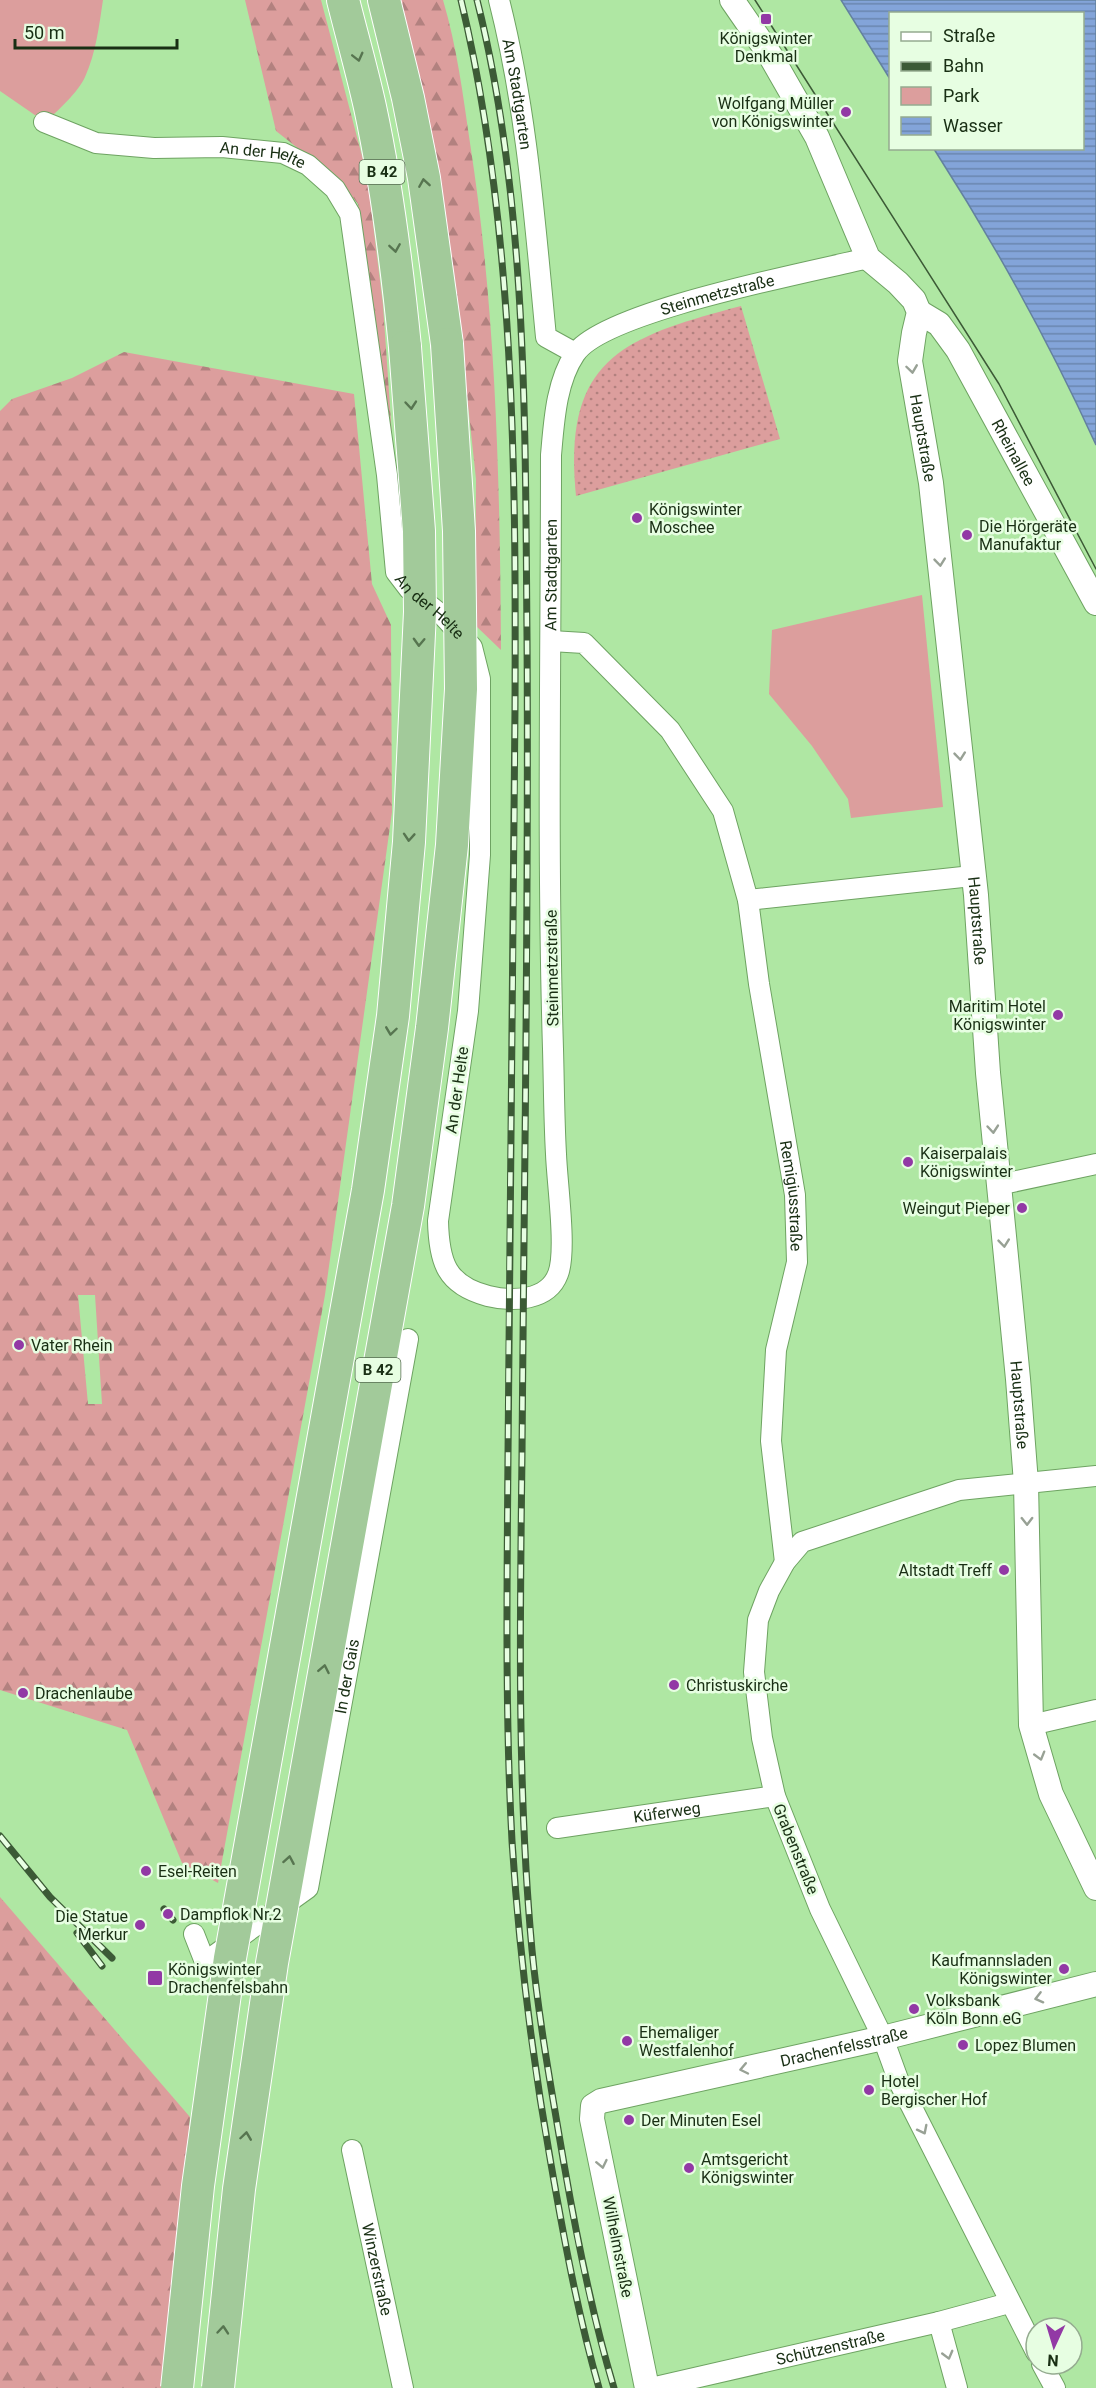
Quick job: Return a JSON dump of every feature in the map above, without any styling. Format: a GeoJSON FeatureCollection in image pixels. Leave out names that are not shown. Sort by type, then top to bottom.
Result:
{"type":"FeatureCollection","features":[{"type":"Feature","properties":{"kind":"highway","name":"B 42"},"geometry":{"type":"LineString","coordinates":[[177,2388],[198,2186],[230,1958],[368,1190],[393,1016],[409,842],[420,612],[419,531],[405,347],[397,261],[382,172],[370,107],[344,0]]}},
{"type":"Feature","properties":{"kind":"highway","name":"B 42"},"geometry":{"type":"LineString","coordinates":[[218,2388],[239,2189],[270,1974],[408,1206],[432,1028],[452,845],[461,689],[459,542],[454,430],[447,344],[424,178],[408,98],[384,0]]}},
{"type":"Feature","properties":{"kind":"street","name":"Am Stadtgarten"},"geometry":{"type":"LineString","coordinates":[[499,0],[513,54],[531,179],[546,337],[575,353],[561,385],[554,417],[551,641],[584,643],[670,730],[723,811],[748,900]]}},
{"type":"Feature","properties":{"kind":"street"},"geometry":{"type":"LineString","coordinates":[[732,0],[770,56],[817,137],[868,258],[898,283],[914,300],[919,312]]}},
{"type":"Feature","properties":{"kind":"street","name":"An der Helte"},"geometry":{"type":"LineString","coordinates":[[44,122],[96,143],[154,148],[222,147],[283,153],[308,165],[335,189],[350,214],[387,475],[396,572],[409,589],[444,616],[472,647],[480,679],[480,855],[468,1011],[438,1221],[438,1244],[442,1261],[448,1272],[467,1289],[497,1298],[534,1298],[548,1291]]}},
{"type":"Feature","properties":{"kind":"street","name":"Steinmetzstraße"},"geometry":{"type":"LineString","coordinates":[[575,353],[592,338],[614,326],[683,302],[868,258]]}},
{"type":"Feature","properties":{"kind":"street","name":"Rheinallee"},"geometry":{"type":"LineString","coordinates":[[919,312],[939,324],[958,350],[1096,603]]}},
{"type":"Feature","properties":{"kind":"street","name":"Hauptstraße"},"geometry":{"type":"LineString","coordinates":[[919,312],[910,361],[931,483],[972,876],[998,1185],[1018,1379],[1026,1483],[1031,1725],[1052,1794],[1096,1888]]}},
{"type":"Feature","properties":{"kind":"street","name":"Steinmetzstraße"},"geometry":{"type":"LineString","coordinates":[[548,1291],[559,1272],[562,1251],[555,1151],[551,989],[551,641]]}},
{"type":"Feature","properties":{"kind":"street"},"geometry":{"type":"LineString","coordinates":[[748,900],[972,876]]}},
{"type":"Feature","properties":{"kind":"street","name":"Remigiusstraße"},"geometry":{"type":"LineString","coordinates":[[748,900],[759,984],[795,1195],[797,1262],[776,1350],[771,1441],[784,1562]]}},
{"type":"Feature","properties":{"kind":"street"},"geometry":{"type":"LineString","coordinates":[[998,1185],[1096,1164]]}},
{"type":"Feature","properties":{"kind":"street","name":"In der Gais"},"geometry":{"type":"LineString","coordinates":[[194,1934],[205,1962],[308,1888],[408,1339]]}},
{"type":"Feature","properties":{"kind":"street","name":"Grabenstraße"},"geometry":{"type":"LineString","coordinates":[[1024,2330],[899,2082],[883,2038],[820,1909],[775,1796],[762,1738],[754,1672],[758,1620],[769,1591],[784,1562],[802,1542],[959,1490],[1096,1476]]}},
{"type":"Feature","properties":{"kind":"street"},"geometry":{"type":"LineString","coordinates":[[1031,1725],[1096,1710]]}},
{"type":"Feature","properties":{"kind":"street","name":"Küferweg"},"geometry":{"type":"LineString","coordinates":[[557,1828],[775,1796]]}},
{"type":"Feature","properties":{"kind":"street","name":"Drachenfelsstraße"},"geometry":{"type":"LineString","coordinates":[[593,2106],[607,2099],[883,2038],[1096,1984]]}},
{"type":"Feature","properties":{"kind":"street","name":"Wilhelmstraße"},"geometry":{"type":"LineString","coordinates":[[593,2106],[592,2119],[640,2355],[649,2388]]}},
{"type":"Feature","properties":{"kind":"street","name":"Winzerstraße"},"geometry":{"type":"LineString","coordinates":[[352,2150],[403,2388]]}},
{"type":"Feature","properties":{"kind":"street","name":"Schützenstraße"},"geometry":{"type":"LineString","coordinates":[[649,2388],[939,2322],[1009,2303]]}},
{"type":"Feature","properties":{"kind":"street"},"geometry":{"type":"LineString","coordinates":[[939,2322],[957,2388]]}},
{"type":"Feature","properties":{"kind":"green space"},"geometry":{"type":"Polygon","coordinates":[[[0,0],[103,0],[94,49],[85,77],[73,95],[45,122],[0,91],[0,0]]]}},
{"type":"Feature","properties":{"kind":"green space"},"geometry":{"type":"Polygon","coordinates":[[[245,0],[321,0],[367,175],[383,305],[392,436],[389,449],[358,204],[341,182],[276,131],[245,0]]]}},
{"type":"Feature","properties":{"kind":"green space"},"geometry":{"type":"Polygon","coordinates":[[[400,0],[443,0],[462,89],[479,206],[491,332],[498,459],[501,650],[475,625],[476,479],[456,294],[425,99],[400,0]]]}},
{"type":"Feature","properties":{"kind":"green space"},"geometry":{"type":"Polygon","coordinates":[[[741,306],[780,439],[576,496],[574,449],[579,412],[591,383],[609,361],[634,343],[664,329],[741,306]]]}},
{"type":"Feature","properties":{"kind":"green space"},"geometry":{"type":"Polygon","coordinates":[[[124,352],[354,394],[372,584],[391,625],[392,812],[325,1295],[218,1883],[182,1863],[127,1730],[0,1690],[0,411],[12,399],[72,378],[124,352]],[[78,1295],[88,1404],[102,1404],[95,1295],[78,1295]]]}},
{"type":"Feature","properties":{"kind":"green space"},"geometry":{"type":"Polygon","coordinates":[[[922,595],[943,807],[851,818],[848,799],[812,746],[769,694],[772,630],[922,595]]]}},
{"type":"Feature","properties":{"kind":"green space"},"geometry":{"type":"Polygon","coordinates":[[[0,1897],[190,2117],[165,2388],[0,2388],[0,1897]]]}},
{"type":"Feature","properties":{"kind":"water"},"geometry":{"type":"Polygon","coordinates":[[[841,0],[1096,0],[1096,445],[1020,294],[935,150],[1084,150],[1084,12],[889,12],[889,77],[841,0]]]}},
{"type":"Feature","properties":{"kind":"tram line"},"geometry":{"type":"LineString","coordinates":[[755,0],[999,384],[1096,569]]}},
{"type":"Feature","properties":{"kind":"railway"},"geometry":{"type":"LineString","coordinates":[[461,0],[479,86],[492,173],[502,262],[513,442],[515,708],[507,1600],[507,1697],[512,1841],[522,1963],[544,2124],[572,2277],[599,2388]]}},
{"type":"Feature","properties":{"kind":"railway"},"geometry":{"type":"LineString","coordinates":[[477,0],[494,77],[506,155],[515,235],[524,397],[527,841],[520,1641],[527,1888],[538,2004],[564,2164],[586,2277],[614,2388]]}},
{"type":"Feature","properties":{"kind":"railway"},"geometry":{"type":"LineString","coordinates":[[0,1836],[50,1897],[112,1958]]}},
{"type":"Feature","properties":{"kind":"railway"},"geometry":{"type":"LineString","coordinates":[[164,1909],[173,1920]]}},
{"type":"Feature","properties":{"kind":"railway"},"geometry":{"type":"LineString","coordinates":[[77,1933],[102,1966]]}},
{"type":"Feature","properties":{"kind":"place","name":"Königswinter Denkmal"},"geometry":{"type":"Point","coordinates":[766,19]}},
{"type":"Feature","properties":{"kind":"place","name":"Wolfgang Müller von Königswinter"},"geometry":{"type":"Point","coordinates":[846,112]}},
{"type":"Feature","properties":{"kind":"place","name":"Königswinter Moschee"},"geometry":{"type":"Point","coordinates":[637,518]}},
{"type":"Feature","properties":{"kind":"place","name":"Die Hörgeräte Manufaktur"},"geometry":{"type":"Point","coordinates":[967,535]}},
{"type":"Feature","properties":{"kind":"place","name":"Maritim Hotel Königswinter"},"geometry":{"type":"Point","coordinates":[1058,1015]}},
{"type":"Feature","properties":{"kind":"place","name":"Kaiserpalais Königswinter"},"geometry":{"type":"Point","coordinates":[908,1162]}},
{"type":"Feature","properties":{"kind":"place","name":"Weingut Pieper"},"geometry":{"type":"Point","coordinates":[1022,1208]}},
{"type":"Feature","properties":{"kind":"place","name":"Vater Rhein"},"geometry":{"type":"Point","coordinates":[19,1345]}},
{"type":"Feature","properties":{"kind":"place","name":"Altstadt Treff"},"geometry":{"type":"Point","coordinates":[1004,1570]}},
{"type":"Feature","properties":{"kind":"place","name":"Christuskirche"},"geometry":{"type":"Point","coordinates":[674,1685]}},
{"type":"Feature","properties":{"kind":"place","name":"Drachenlaube"},"geometry":{"type":"Point","coordinates":[23,1693]}},
{"type":"Feature","properties":{"kind":"place","name":"Esel-Reiten"},"geometry":{"type":"Point","coordinates":[146,1871]}},
{"type":"Feature","properties":{"kind":"place","name":"Dampflok Nr.2"},"geometry":{"type":"Point","coordinates":[168,1914]}},
{"type":"Feature","properties":{"kind":"place","name":"Die Statue Merkur"},"geometry":{"type":"Point","coordinates":[140,1925]}},
{"type":"Feature","properties":{"kind":"place","name":"Kaufmannsladen Königswinter"},"geometry":{"type":"Point","coordinates":[1064,1969]}},
{"type":"Feature","properties":{"kind":"place","name":"Königswinter Drachenfelsbahn"},"geometry":{"type":"Point","coordinates":[155,1978]}},
{"type":"Feature","properties":{"kind":"place","name":"Volksbank Köln Bonn eG"},"geometry":{"type":"Point","coordinates":[914,2009]}},
{"type":"Feature","properties":{"kind":"place","name":"Ehemaliger Westfalenhof"},"geometry":{"type":"Point","coordinates":[627,2041]}},
{"type":"Feature","properties":{"kind":"place","name":"Lopez Blumen"},"geometry":{"type":"Point","coordinates":[963,2045]}},
{"type":"Feature","properties":{"kind":"place","name":"Hotel Bergischer Hof"},"geometry":{"type":"Point","coordinates":[869,2090]}},
{"type":"Feature","properties":{"kind":"place","name":"Der Minuten Esel"},"geometry":{"type":"Point","coordinates":[629,2120]}},
{"type":"Feature","properties":{"kind":"place","name":"Amtsgericht Königswinter"},"geometry":{"type":"Point","coordinates":[689,2168]}}]}
